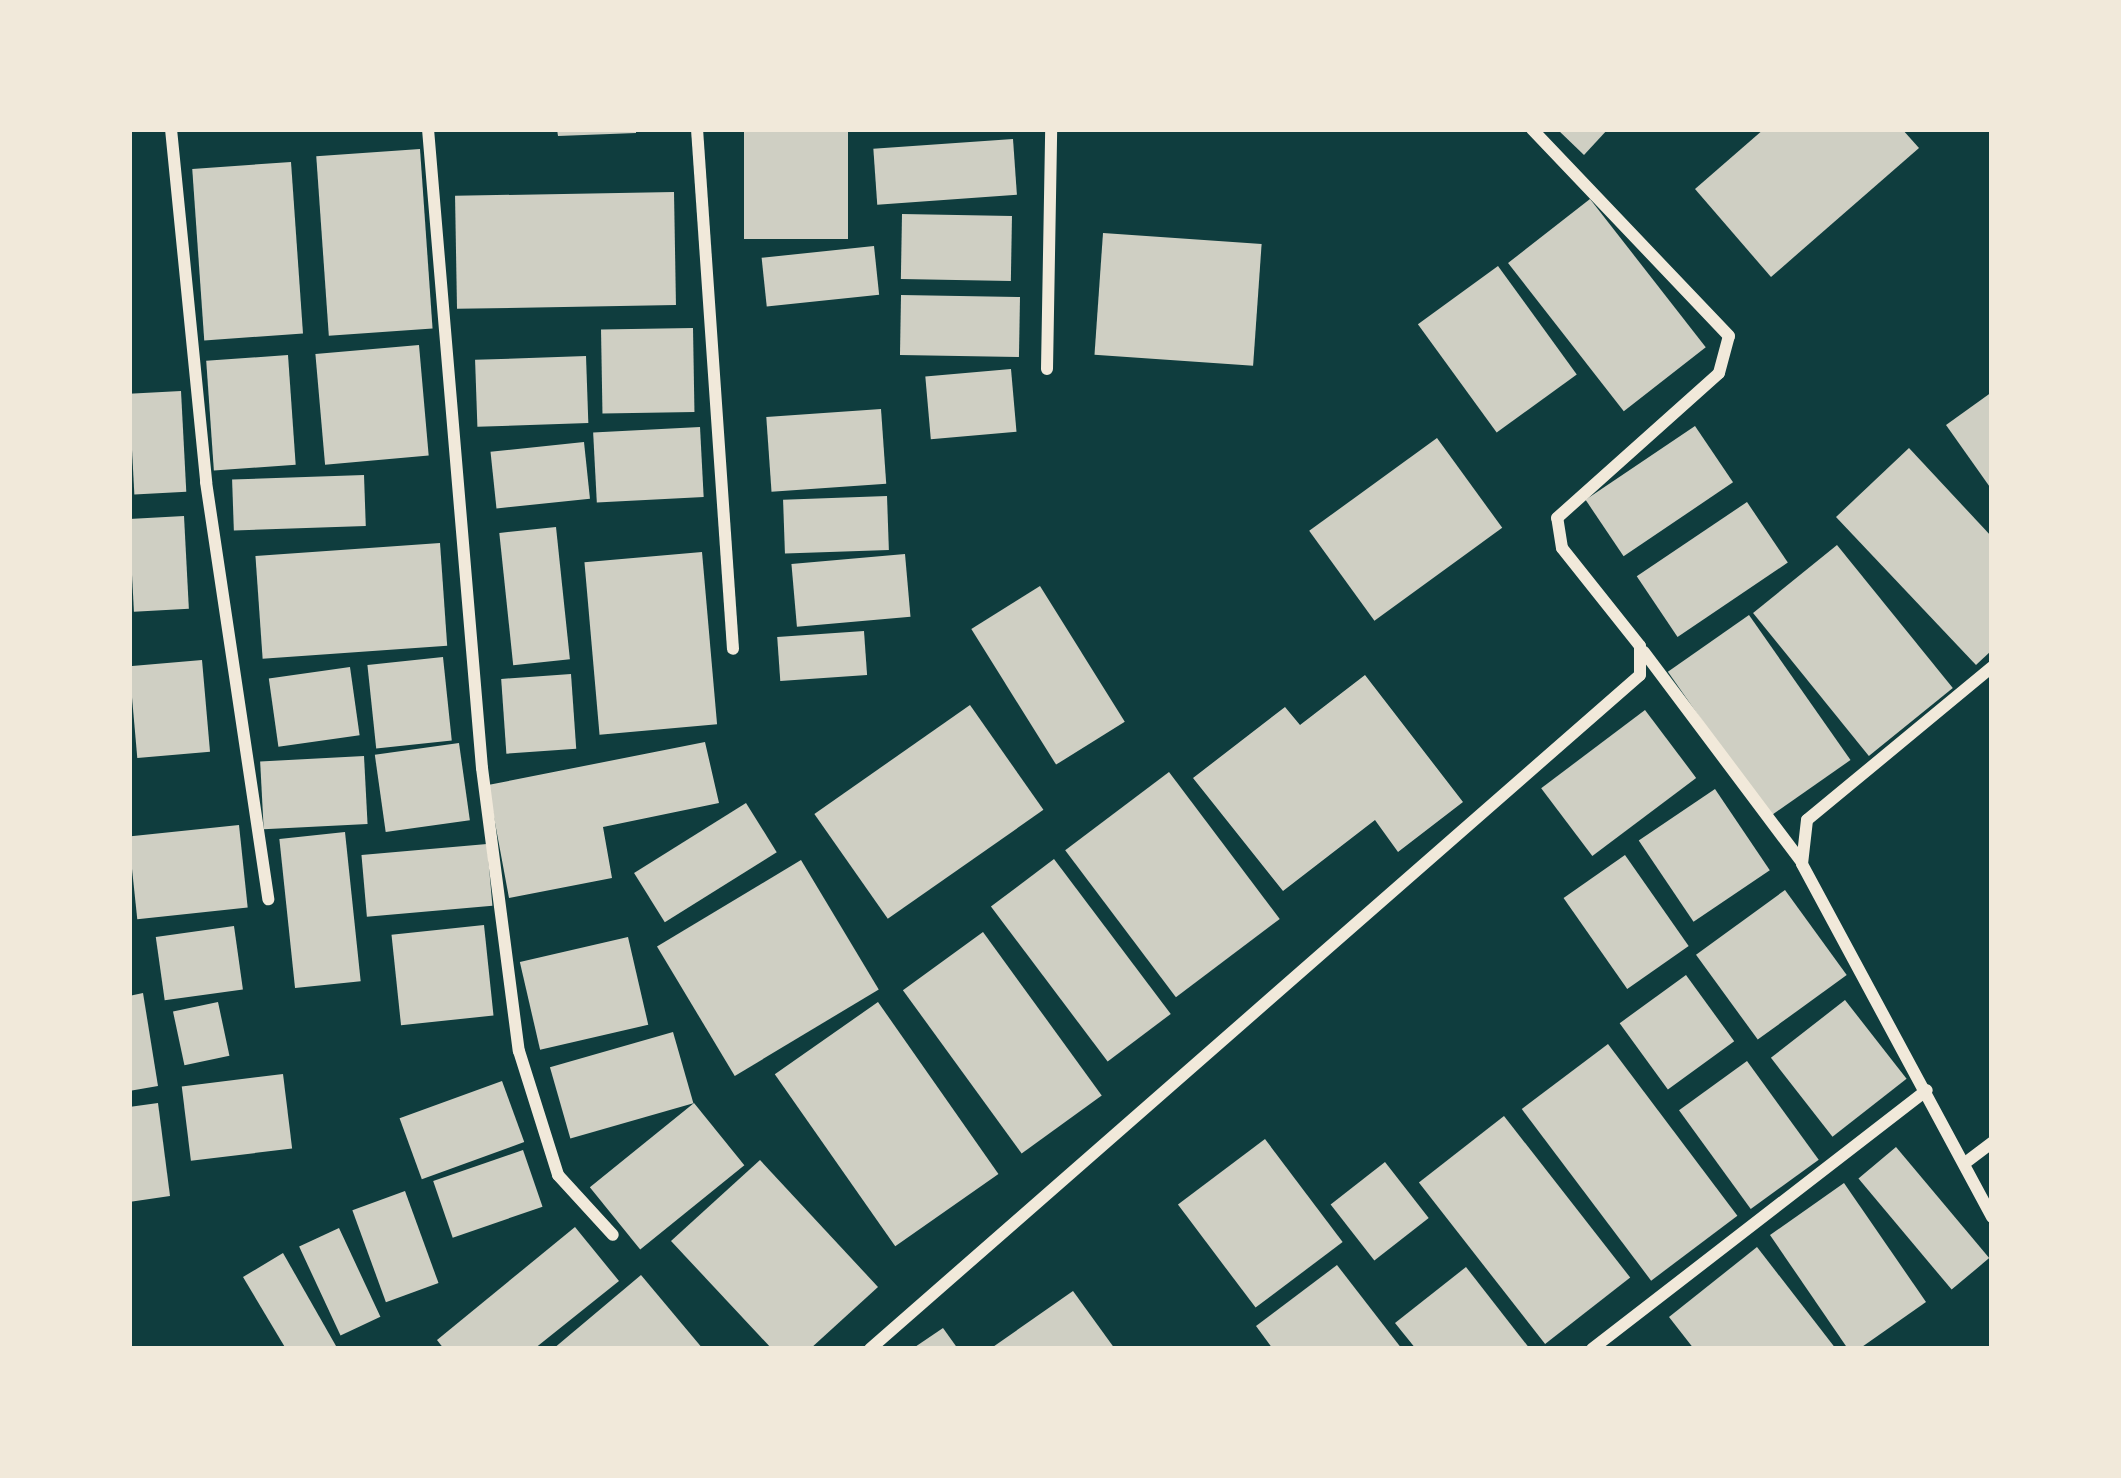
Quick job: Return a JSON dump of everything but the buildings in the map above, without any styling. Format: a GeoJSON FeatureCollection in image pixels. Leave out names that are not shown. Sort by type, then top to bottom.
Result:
{"type":"FeatureCollection","features":[{"type":"Feature","properties":{"kind":"street"},"geometry":{"type":"LineString","coordinates":[[171,129],[206,482],[268,899]]}},
{"type":"Feature","properties":{"kind":"street"},"geometry":{"type":"LineString","coordinates":[[428,129],[482,768],[519,1051],[558,1175],[613,1235]]}},
{"type":"Feature","properties":{"kind":"street"},"geometry":{"type":"LineString","coordinates":[[697,129],[733,649]]}},
{"type":"Feature","properties":{"kind":"street"},"geometry":{"type":"LineString","coordinates":[[1047,369],[1052,129]]}},
{"type":"Feature","properties":{"kind":"street"},"geometry":{"type":"LineString","coordinates":[[1532,129],[1729,336],[1719,373],[1557,518],[1562,548],[1802,864],[1992,1216]]}},
{"type":"Feature","properties":{"kind":"street"},"geometry":{"type":"LineString","coordinates":[[870,1349],[1627,687],[1640,675],[1640,646]]}},
{"type":"Feature","properties":{"kind":"street"},"geometry":{"type":"LineString","coordinates":[[1802,864],[1807,820],[1992,667]]}},
{"type":"Feature","properties":{"kind":"street"},"geometry":{"type":"LineString","coordinates":[[1592,1349],[1927,1090]]}},
{"type":"Feature","properties":{"kind":"street"},"geometry":{"type":"LineString","coordinates":[[1965,1163],[1992,1143]]}}]}
